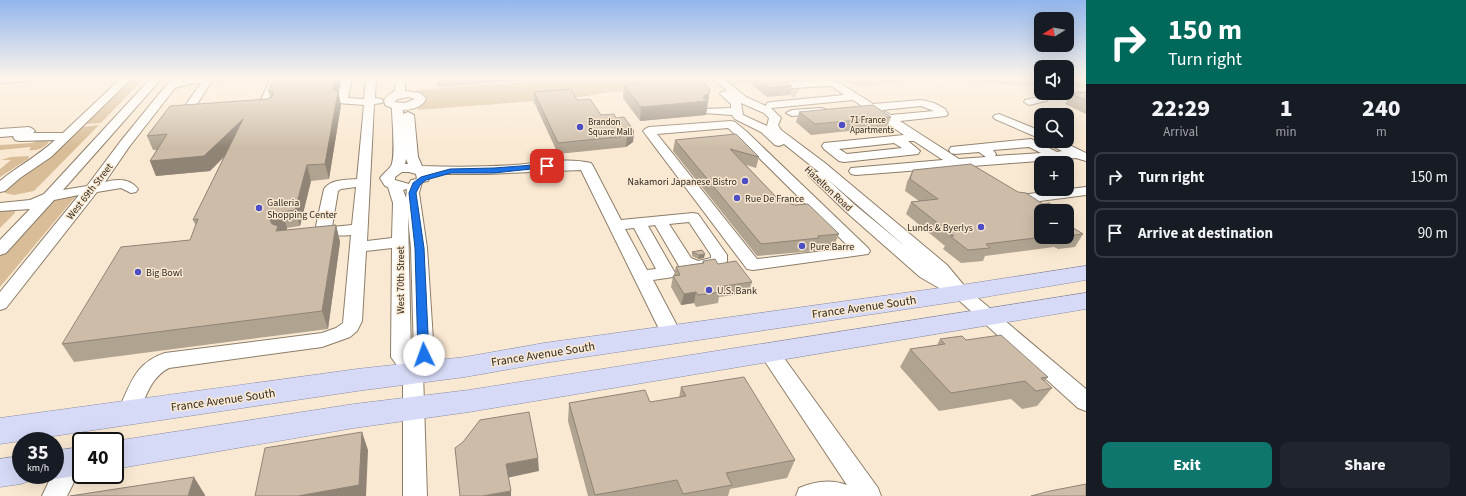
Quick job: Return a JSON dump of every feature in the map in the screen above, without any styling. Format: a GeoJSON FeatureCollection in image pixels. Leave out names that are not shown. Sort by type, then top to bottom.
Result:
{"type":"FeatureCollection","features":[{"type":"Feature","properties":{"kind":"main road","name":"France Avenue South"},"geometry":{"type":"LineString","coordinates":[[0,431],[413,372],[465,367],[544,353],[961,293],[1086,273]]}},
{"type":"Feature","properties":{"kind":"main road"},"geometry":{"type":"LineString","coordinates":[[124,454],[354,416],[414,409],[1086,301]]}},
{"type":"Feature","properties":{"kind":"main road"},"geometry":{"type":"LineString","coordinates":[[0,473],[12,471]]}},
{"type":"Feature","properties":{"kind":"street"},"geometry":{"type":"LineString","coordinates":[[0,188],[47,154],[103,101]]}},
{"type":"Feature","properties":{"kind":"street"},"geometry":{"type":"LineString","coordinates":[[0,250],[136,101]]}},
{"type":"Feature","properties":{"kind":"street","name":"West 69th Street"},"geometry":{"type":"LineString","coordinates":[[0,304],[92,190],[124,145],[162,101]]}},
{"type":"Feature","properties":{"kind":"street"},"geometry":{"type":"LineString","coordinates":[[194,101],[186,113],[208,111]]}},
{"type":"Feature","properties":{"kind":"street"},"geometry":{"type":"LineString","coordinates":[[262,108],[265,101]]}},
{"type":"Feature","properties":{"kind":"street"},"geometry":{"type":"LineString","coordinates":[[339,101],[369,104],[397,102],[416,104],[419,101]]}},
{"type":"Feature","properties":{"kind":"street"},"geometry":{"type":"LineString","coordinates":[[734,101],[737,106],[735,115]]}},
{"type":"Feature","properties":{"kind":"street","name":"Hazelton Road"},"geometry":{"type":"LineString","coordinates":[[748,101],[765,107],[772,113],[774,120],[772,125],[776,132],[820,166],[835,186],[926,273],[961,293]]}},
{"type":"Feature","properties":{"kind":"street","name":"West 70th Street"},"geometry":{"type":"LineString","coordinates":[[397,102],[412,157],[419,175],[412,193],[419,248],[424,355],[413,372],[401,357],[400,203],[395,178],[400,159],[397,102]]}},
{"type":"Feature","properties":{"kind":"street"},"geometry":{"type":"LineString","coordinates":[[735,115],[802,192],[862,251],[753,265],[649,131],[735,115],[746,107],[765,107],[808,102],[855,103],[871,107],[922,103],[930,105],[941,111],[942,114],[888,119]]}},
{"type":"Feature","properties":{"kind":"street"},"geometry":{"type":"LineString","coordinates":[[128,413],[145,376],[152,367],[165,361],[322,340],[335,336],[348,329],[352,323],[369,104]]}},
{"type":"Feature","properties":{"kind":"street"},"geometry":{"type":"LineString","coordinates":[[765,107],[792,113],[839,110]]}},
{"type":"Feature","properties":{"kind":"street"},"geometry":{"type":"LineString","coordinates":[[871,107],[916,137],[956,157],[978,176]]}},
{"type":"Feature","properties":{"kind":"street"},"geometry":{"type":"LineString","coordinates":[[708,112],[735,115],[748,122],[766,124],[792,113]]}},
{"type":"Feature","properties":{"kind":"street"},"geometry":{"type":"LineString","coordinates":[[999,117],[1034,132]]}},
{"type":"Feature","properties":{"kind":"street","name":"Hazelton Road"},"geometry":{"type":"LineString","coordinates":[[748,122],[773,137],[835,186],[887,222],[941,269],[961,293],[987,317],[1083,396]]}},
{"type":"Feature","properties":{"kind":"street"},"geometry":{"type":"LineString","coordinates":[[0,133],[29,131],[19,137],[67,136]]}},
{"type":"Feature","properties":{"kind":"street"},"geometry":{"type":"LineString","coordinates":[[896,139],[914,151],[844,158],[828,146],[836,145],[896,139],[916,137]]}},
{"type":"Feature","properties":{"kind":"street"},"geometry":{"type":"LineString","coordinates":[[956,157],[981,148],[1031,143],[1056,156]]}},
{"type":"Feature","properties":{"kind":"street"},"geometry":{"type":"LineString","coordinates":[[981,148],[1000,160]]}},
{"type":"Feature","properties":{"kind":"street"},"geometry":{"type":"LineString","coordinates":[[1066,148],[1082,156]]}},
{"type":"Feature","properties":{"kind":"street"},"geometry":{"type":"LineString","coordinates":[[820,166],[836,169],[856,170],[956,157],[1000,160],[1034,158]]}},
{"type":"Feature","properties":{"kind":"street"},"geometry":{"type":"LineString","coordinates":[[395,178],[406,168],[419,175],[450,171],[494,170],[561,165],[586,166],[672,335]]}},
{"type":"Feature","properties":{"kind":"street"},"geometry":{"type":"LineString","coordinates":[[802,192],[835,186],[842,179],[856,170]]}},
{"type":"Feature","properties":{"kind":"street"},"geometry":{"type":"LineString","coordinates":[[335,232],[325,230],[324,226],[331,189],[337,185],[363,182]]}},
{"type":"Feature","properties":{"kind":"street"},"geometry":{"type":"LineString","coordinates":[[0,207],[33,204],[50,196],[92,190],[106,191],[129,188]]}},
{"type":"Feature","properties":{"kind":"street"},"geometry":{"type":"LineString","coordinates":[[0,199],[47,191],[50,196]]}},
{"type":"Feature","properties":{"kind":"street"},"geometry":{"type":"LineString","coordinates":[[1004,192],[1017,200],[1086,191]]}},
{"type":"Feature","properties":{"kind":"street"},"geometry":{"type":"LineString","coordinates":[[616,225],[660,221]]}},
{"type":"Feature","properties":{"kind":"street"},"geometry":{"type":"LineString","coordinates":[[639,223],[667,273],[642,276]]}},
{"type":"Feature","properties":{"kind":"street"},"geometry":{"type":"LineString","coordinates":[[313,234],[360,229]]}},
{"type":"Feature","properties":{"kind":"street"},"geometry":{"type":"LineString","coordinates":[[358,247],[400,242]]}},
{"type":"Feature","properties":{"kind":"street"},"geometry":{"type":"LineString","coordinates":[[769,352],[869,496]]}},
{"type":"Feature","properties":{"kind":"street"},"geometry":{"type":"LineString","coordinates":[[413,372],[415,496]]}},
{"type":"Feature","properties":{"kind":"street"},"geometry":{"type":"LineString","coordinates":[[54,496],[69,462]]}},
{"type":"Feature","properties":{"kind":"street"},"geometry":{"type":"LineString","coordinates":[[808,496],[826,492],[841,495]]}},
{"type":"Feature","properties":{"kind":"shaded area"},"geometry":{"type":"Polygon","coordinates":[[[109,101],[122,101],[101,123],[86,124],[109,101]]]}},
{"type":"Feature","properties":{"kind":"shaded area"},"geometry":{"type":"Polygon","coordinates":[[[423,101],[533,101],[417,110],[423,101]]]}},
{"type":"Feature","properties":{"kind":"shaded area"},"geometry":{"type":"Polygon","coordinates":[[[99,125],[34,191],[14,195],[5,193],[5,190],[14,182],[60,148],[83,127],[99,125]]]}},
{"type":"Feature","properties":{"kind":"shaded area"},"geometry":{"type":"Polygon","coordinates":[[[39,140],[46,140],[49,142],[45,146],[35,150],[29,150],[31,147],[0,150],[0,145],[32,143],[39,140]]]}},
{"type":"Feature","properties":{"kind":"shaded area"},"geometry":{"type":"Polygon","coordinates":[[[29,156],[28,159],[0,177],[0,169],[11,160],[1,160],[11,157],[29,156]]]}},
{"type":"Feature","properties":{"kind":"shaded area"},"geometry":{"type":"Polygon","coordinates":[[[76,196],[0,287],[0,256],[51,202],[58,198],[76,196]]]}},
{"type":"Feature","properties":{"kind":"shaded area"},"geometry":{"type":"Polygon","coordinates":[[[15,210],[15,213],[0,228],[0,211],[15,210]]]}},
{"type":"Feature","properties":{"kind":"building","name":"Galleria Shopping Center"},"geometry":{"type":"Polygon","coordinates":[[[237,101],[336,101],[325,164],[307,165],[295,210],[282,212],[281,215],[273,216],[270,220],[272,224],[278,226],[276,231],[336,225],[322,311],[62,344],[121,247],[190,240],[198,219],[193,220],[243,119],[204,156],[150,161],[167,134],[147,136],[170,106],[237,101]]]}},
{"type":"Feature","properties":{"kind":"building"},"geometry":{"type":"Polygon","coordinates":[[[538,101],[591,101],[601,115],[614,114],[616,118],[624,117],[634,131],[627,136],[558,143],[538,101]]]}},
{"type":"Feature","properties":{"kind":"building"},"geometry":{"type":"Polygon","coordinates":[[[636,101],[706,101],[641,107],[636,101]]]}},
{"type":"Feature","properties":{"kind":"building"},"geometry":{"type":"Polygon","coordinates":[[[873,105],[891,117],[815,124],[799,112],[873,105]]]}},
{"type":"Feature","properties":{"kind":"building","name":"Rue De France"},"geometry":{"type":"Polygon","coordinates":[[[736,134],[759,157],[730,149],[780,201],[795,205],[808,204],[839,234],[818,236],[819,238],[761,244],[675,140],[736,134]]]}},
{"type":"Feature","properties":{"kind":"building","name":"Lunds & Byerlys"},"geometry":{"type":"Polygon","coordinates":[[[971,164],[1018,192],[1026,193],[1043,204],[1034,204],[1034,238],[986,244],[990,248],[968,250],[950,236],[954,236],[911,202],[938,199],[910,179],[913,170],[971,164]]]}},
{"type":"Feature","properties":{"kind":"building"},"geometry":{"type":"Polygon","coordinates":[[[1074,228],[1083,234],[1074,235],[1074,228]]]}},
{"type":"Feature","properties":{"kind":"building"},"geometry":{"type":"Polygon","coordinates":[[[702,250],[705,254],[699,255],[692,252],[702,250]]]}},
{"type":"Feature","properties":{"kind":"building"},"geometry":{"type":"Polygon","coordinates":[[[715,259],[718,264],[736,261],[752,282],[717,287],[721,292],[698,295],[696,292],[684,294],[673,276],[680,275],[676,267],[704,263],[703,261],[715,259]]]}},
{"type":"Feature","properties":{"kind":"building"},"geometry":{"type":"Polygon","coordinates":[[[1001,335],[1048,377],[1041,378],[1052,388],[1036,391],[1025,381],[951,393],[910,349],[945,344],[940,339],[962,336],[966,340],[1001,335]]]}},
{"type":"Feature","properties":{"kind":"building"},"geometry":{"type":"Polygon","coordinates":[[[744,377],[795,460],[726,473],[732,485],[683,494],[677,480],[595,495],[569,403],[645,390],[650,402],[686,396],[681,387],[744,377]]]}},
{"type":"Feature","properties":{"kind":"building"},"geometry":{"type":"Polygon","coordinates":[[[529,412],[538,458],[506,464],[511,491],[482,496],[460,496],[455,448],[463,442],[480,420],[529,412]]]}},
{"type":"Feature","properties":{"kind":"building"},"geometry":{"type":"Polygon","coordinates":[[[362,432],[359,485],[298,496],[255,496],[265,448],[362,432]]]}},
{"type":"Feature","properties":{"kind":"building"},"geometry":{"type":"Polygon","coordinates":[[[194,477],[188,496],[70,496],[194,477]]]}},
{"type":"Feature","properties":{"kind":"building"},"geometry":{"type":"Polygon","coordinates":[[[1086,484],[1086,496],[1031,496],[1050,491],[1086,484]]]}},
{"type":"Feature","properties":{"kind":"place","name":"71 France Apartments"},"geometry":{"type":"Point","coordinates":[842,125]}},
{"type":"Feature","properties":{"kind":"place","name":"Brandon Square Mall"},"geometry":{"type":"Point","coordinates":[580,127]}},
{"type":"Feature","properties":{"kind":"place","name":"Nakamori Japanese Bistro"},"geometry":{"type":"Point","coordinates":[745,181]}},
{"type":"Feature","properties":{"kind":"place","name":"Rue De France"},"geometry":{"type":"Point","coordinates":[737,198]}},
{"type":"Feature","properties":{"kind":"place","name":"Galleria Shopping Center"},"geometry":{"type":"Point","coordinates":[259,208]}},
{"type":"Feature","properties":{"kind":"place","name":"Lunds & Byerlys"},"geometry":{"type":"Point","coordinates":[981,227]}},
{"type":"Feature","properties":{"kind":"place","name":"Pure Barre"},"geometry":{"type":"Point","coordinates":[802,246]}},
{"type":"Feature","properties":{"kind":"place","name":"Big Bowl"},"geometry":{"type":"Point","coordinates":[138,272]}},
{"type":"Feature","properties":{"kind":"place","name":"U.S. Bank"},"geometry":{"type":"Point","coordinates":[709,290]}},
{"type":"Feature","properties":{"kind":"route"},"geometry":{"type":"LineString","coordinates":[[424,355],[419,248],[412,193],[416,183],[423,178],[450,171],[494,170],[547,166]]}}]}
